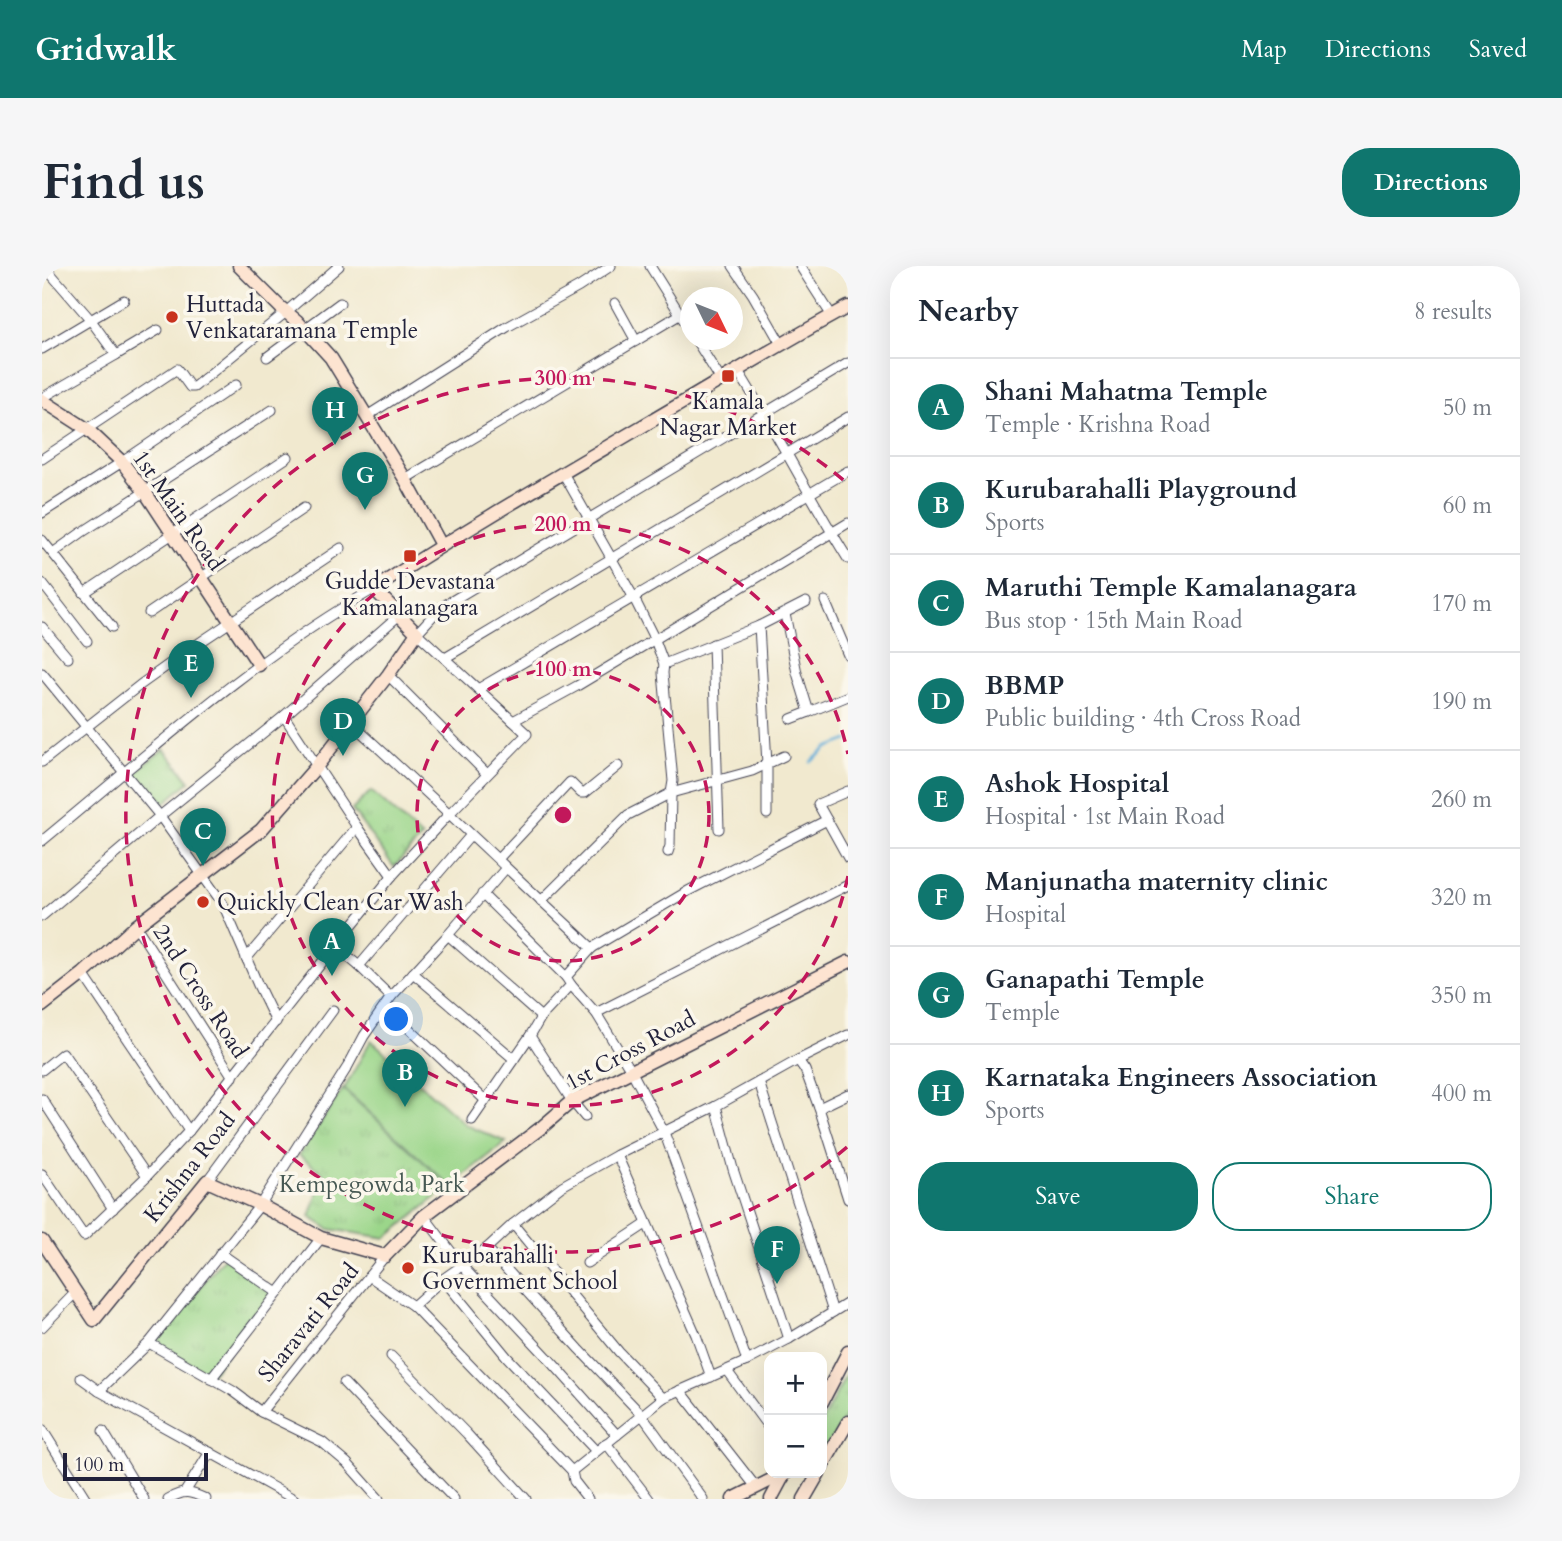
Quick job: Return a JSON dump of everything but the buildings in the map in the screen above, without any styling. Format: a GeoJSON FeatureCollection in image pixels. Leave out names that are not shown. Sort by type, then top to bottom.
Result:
{"type":"FeatureCollection","features":[{"type":"Feature","properties":{"kind":"street"},"geometry":{"type":"LineString","coordinates":[[44,266],[90,319],[116,355]]}},
{"type":"Feature","properties":{"kind":"street"},"geometry":{"type":"LineString","coordinates":[[239,266],[305,329],[331,358],[405,479],[441,545]]}},
{"type":"Feature","properties":{"kind":"street"},"geometry":{"type":"LineString","coordinates":[[42,459],[177,369],[190,387],[194,387],[339,266]]}},
{"type":"Feature","properties":{"kind":"street"},"geometry":{"type":"LineString","coordinates":[[367,416],[507,327],[611,266]]}},
{"type":"Feature","properties":{"kind":"street"},"geometry":{"type":"LineString","coordinates":[[650,266],[680,312]]}},
{"type":"Feature","properties":{"kind":"street"},"geometry":{"type":"LineString","coordinates":[[733,266],[781,344]]}},
{"type":"Feature","properties":{"kind":"street"},"geometry":{"type":"LineString","coordinates":[[800,266],[832,316]]}},
{"type":"Feature","properties":{"kind":"street"},"geometry":{"type":"LineString","coordinates":[[42,349],[124,300]]}},
{"type":"Feature","properties":{"kind":"street"},"geometry":{"type":"LineString","coordinates":[[267,357],[340,303]]}},
{"type":"Feature","properties":{"kind":"street"},"geometry":{"type":"LineString","coordinates":[[615,303],[636,341]]}},
{"type":"Feature","properties":{"kind":"street"},"geometry":{"type":"LineString","coordinates":[[42,841],[192,716],[347,604],[441,545],[848,307]]}},
{"type":"Feature","properties":{"kind":"street"},"geometry":{"type":"LineString","coordinates":[[405,479],[680,315]]}},
{"type":"Feature","properties":{"kind":"street"},"geometry":{"type":"LineString","coordinates":[[42,399],[158,330]]}},
{"type":"Feature","properties":{"kind":"street"},"geometry":{"type":"LineString","coordinates":[[702,350],[721,380]]}},
{"type":"Feature","properties":{"kind":"street"},"geometry":{"type":"LineString","coordinates":[[42,1006],[83,974],[136,926],[261,830],[317,766],[388,676],[417,633],[440,608],[848,363]]}},
{"type":"Feature","properties":{"kind":"street"},"geometry":{"type":"LineString","coordinates":[[738,371],[848,559]]}},
{"type":"Feature","properties":{"kind":"street"},"geometry":{"type":"LineString","coordinates":[[42,513],[122,463],[236,385]]}},
{"type":"Feature","properties":{"kind":"street","name":"1st Main Road"},"geometry":{"type":"LineString","coordinates":[[42,399],[87,429],[122,463],[145,492],[259,665]]}},
{"type":"Feature","properties":{"kind":"street"},"geometry":{"type":"LineString","coordinates":[[53,553],[272,410]]}},
{"type":"Feature","properties":{"kind":"street"},"geometry":{"type":"LineString","coordinates":[[445,658],[848,417]]}},
{"type":"Feature","properties":{"kind":"street"},"geometry":{"type":"LineString","coordinates":[[84,593],[288,457]]}},
{"type":"Feature","properties":{"kind":"street"},"geometry":{"type":"LineString","coordinates":[[478,688],[848,471]]}},
{"type":"Feature","properties":{"kind":"street"},"geometry":{"type":"LineString","coordinates":[[563,473],[634,598],[664,664],[673,780],[668,852]]}},
{"type":"Feature","properties":{"kind":"street"},"geometry":{"type":"LineString","coordinates":[[149,613],[304,508]]}},
{"type":"Feature","properties":{"kind":"street"},"geometry":{"type":"LineString","coordinates":[[513,721],[655,640],[848,523]]}},
{"type":"Feature","properties":{"kind":"street"},"geometry":{"type":"LineString","coordinates":[[42,540],[112,627]]}},
{"type":"Feature","properties":{"kind":"street"},"geometry":{"type":"LineString","coordinates":[[42,762],[140,685],[341,548]]}},
{"type":"Feature","properties":{"kind":"street"},"geometry":{"type":"LineString","coordinates":[[42,583],[88,641]]}},
{"type":"Feature","properties":{"kind":"street"},"geometry":{"type":"LineString","coordinates":[[42,1174],[84,1236],[147,1176],[189,1131],[392,876],[527,734],[398,616],[373,589]]}},
{"type":"Feature","properties":{"kind":"street"},"geometry":{"type":"LineString","coordinates":[[825,601],[848,655]]}},
{"type":"Feature","properties":{"kind":"street"},"geometry":{"type":"LineString","coordinates":[[664,664],[759,626],[806,602]]}},
{"type":"Feature","properties":{"kind":"street"},"geometry":{"type":"LineString","coordinates":[[785,614],[797,673],[809,712]]}},
{"type":"Feature","properties":{"kind":"street"},"geometry":{"type":"LineString","coordinates":[[42,916],[284,716],[398,616]]}},
{"type":"Feature","properties":{"kind":"street"},"geometry":{"type":"LineString","coordinates":[[759,626],[767,764],[767,814]]}},
{"type":"Feature","properties":{"kind":"street"},"geometry":{"type":"LineString","coordinates":[[42,627],[68,659]]}},
{"type":"Feature","properties":{"kind":"street"},"geometry":{"type":"LineString","coordinates":[[713,644],[719,829]]}},
{"type":"Feature","properties":{"kind":"street"},"geometry":{"type":"LineString","coordinates":[[42,673],[160,816],[223,904],[276,1022]]}},
{"type":"Feature","properties":{"kind":"street"},"geometry":{"type":"LineString","coordinates":[[388,676],[487,774]]}},
{"type":"Feature","properties":{"kind":"street"},"geometry":{"type":"LineString","coordinates":[[791,719],[848,696]]}},
{"type":"Feature","properties":{"kind":"street"},"geometry":{"type":"LineString","coordinates":[[284,716],[392,876]]}},
{"type":"Feature","properties":{"kind":"street"},"geometry":{"type":"LineString","coordinates":[[350,722],[592,948]]}},
{"type":"Feature","properties":{"kind":"street"},"geometry":{"type":"LineString","coordinates":[[541,901],[628,815],[671,793],[752,771],[784,756]]}},
{"type":"Feature","properties":{"kind":"street"},"geometry":{"type":"LineString","coordinates":[[498,859],[570,782],[581,793],[585,793],[618,766]]}},
{"type":"Feature","properties":{"kind":"street"},"geometry":{"type":"LineString","coordinates":[[848,791],[818,804],[848,858]]}},
{"type":"Feature","properties":{"kind":"street"},"geometry":{"type":"LineString","coordinates":[[472,1120],[541,1017],[592,948],[688,891],[827,820]]}},
{"type":"Feature","properties":{"kind":"street"},"geometry":{"type":"LineString","coordinates":[[246,959],[357,827]]}},
{"type":"Feature","properties":{"kind":"street"},"geometry":{"type":"LineString","coordinates":[[359,965],[471,835]]}},
{"type":"Feature","properties":{"kind":"street"},"geometry":{"type":"LineString","coordinates":[[99,1391],[149,1343],[260,1205],[391,997],[506,868]]}},
{"type":"Feature","properties":{"kind":"street"},"geometry":{"type":"LineString","coordinates":[[596,1013],[848,885]]}},
{"type":"Feature","properties":{"kind":"street"},"geometry":{"type":"LineString","coordinates":[[482,894],[569,981],[596,1013],[632,1072],[664,1132],[747,1361]]}},
{"type":"Feature","properties":{"kind":"street","name":"2nd Cross Road"},"geometry":{"type":"LineString","coordinates":[[136,926],[233,1077]]}},
{"type":"Feature","properties":{"kind":"street"},"geometry":{"type":"LineString","coordinates":[[448,935],[541,1017]]}},
{"type":"Feature","properties":{"kind":"street"},"geometry":{"type":"LineString","coordinates":[[334,946],[359,965],[391,997]]}},
{"type":"Feature","properties":{"kind":"street","name":"1st Cross Road"},"geometry":{"type":"LineString","coordinates":[[385,1256],[424,1216],[542,1127],[572,1101],[848,962]]}},
{"type":"Feature","properties":{"kind":"street"},"geometry":{"type":"LineString","coordinates":[[414,973],[514,1059]]}},
{"type":"Feature","properties":{"kind":"street"},"geometry":{"type":"LineString","coordinates":[[83,974],[189,1131]]}},
{"type":"Feature","properties":{"kind":"street"},"geometry":{"type":"LineString","coordinates":[[385,1006],[485,1100]]}},
{"type":"Feature","properties":{"kind":"street","name":"Krishna Road"},"geometry":{"type":"LineString","coordinates":[[75,1293],[94,1320],[207,1181],[333,1010]]}},
{"type":"Feature","properties":{"kind":"street"},"geometry":{"type":"LineString","coordinates":[[413,1306],[443,1279],[487,1248],[562,1186],[848,1035]]}},
{"type":"Feature","properties":{"kind":"street"},"geometry":{"type":"LineString","coordinates":[[530,1036],[585,1117]]}},
{"type":"Feature","properties":{"kind":"street"},"geometry":{"type":"LineString","coordinates":[[42,1070],[63,1053],[147,1176]]}},
{"type":"Feature","properties":{"kind":"street"},"geometry":{"type":"LineString","coordinates":[[798,1060],[805,1070],[819,1108],[848,1199]]}},
{"type":"Feature","properties":{"kind":"street"},"geometry":{"type":"LineString","coordinates":[[759,1082],[833,1312]]}},
{"type":"Feature","properties":{"kind":"street"},"geometry":{"type":"LineString","coordinates":[[819,1108],[848,1094]]}},
{"type":"Feature","properties":{"kind":"street"},"geometry":{"type":"LineString","coordinates":[[42,1098],[113,1209]]}},
{"type":"Feature","properties":{"kind":"street"},"geometry":{"type":"LineString","coordinates":[[716,1106],[733,1169],[789,1339]]}},
{"type":"Feature","properties":{"kind":"street"},"geometry":{"type":"LineString","coordinates":[[617,1155],[696,1335],[711,1377]]}},
{"type":"Feature","properties":{"kind":"street"},"geometry":{"type":"LineString","coordinates":[[207,1181],[260,1205],[321,1238],[385,1256]]}},
{"type":"Feature","properties":{"kind":"street"},"geometry":{"type":"LineString","coordinates":[[424,1216],[462,1266],[617,1435]]}},
{"type":"Feature","properties":{"kind":"street"},"geometry":{"type":"LineString","coordinates":[[513,1224],[619,1352],[663,1398]]}},
{"type":"Feature","properties":{"kind":"street"},"geometry":{"type":"LineString","coordinates":[[587,1263],[646,1224]]}},
{"type":"Feature","properties":{"kind":"street"},"geometry":{"type":"LineString","coordinates":[[211,1379],[321,1238]]}},
{"type":"Feature","properties":{"kind":"street"},"geometry":{"type":"LineString","coordinates":[[42,1241],[75,1293],[42,1327]]}},
{"type":"Feature","properties":{"kind":"street"},"geometry":{"type":"LineString","coordinates":[[487,1248],[642,1415],[703,1499]]}},
{"type":"Feature","properties":{"kind":"street"},"geometry":{"type":"LineString","coordinates":[[220,1253],[278,1293]]}},
{"type":"Feature","properties":{"kind":"street","name":"Sharavati Road"},"geometry":{"type":"LineString","coordinates":[[261,1412],[385,1256]]}},
{"type":"Feature","properties":{"kind":"street"},"geometry":{"type":"LineString","coordinates":[[369,1276],[413,1306],[572,1471],[574,1482],[588,1499]]}},
{"type":"Feature","properties":{"kind":"street"},"geometry":{"type":"LineString","coordinates":[[443,1279],[508,1357],[596,1451]]}},
{"type":"Feature","properties":{"kind":"street"},"geometry":{"type":"LineString","coordinates":[[572,1471],[663,1398],[747,1361],[848,1303]]}},
{"type":"Feature","properties":{"kind":"street"},"geometry":{"type":"LineString","coordinates":[[149,1343],[233,1391],[261,1412],[322,1442],[346,1463],[379,1499]]}},
{"type":"Feature","properties":{"kind":"street"},"geometry":{"type":"LineString","coordinates":[[827,1393],[848,1353]]}},
{"type":"Feature","properties":{"kind":"street"},"geometry":{"type":"LineString","coordinates":[[391,1356],[526,1499]]}},
{"type":"Feature","properties":{"kind":"street"},"geometry":{"type":"LineString","coordinates":[[727,1371],[764,1422]]}},
{"type":"Feature","properties":{"kind":"street"},"geometry":{"type":"LineString","coordinates":[[80,1378],[294,1499]]}},
{"type":"Feature","properties":{"kind":"street"},"geometry":{"type":"LineString","coordinates":[[344,1383],[454,1499]]}},
{"type":"Feature","properties":{"kind":"street"},"geometry":{"type":"LineString","coordinates":[[680,1390],[756,1487]]}},
{"type":"Feature","properties":{"kind":"street"},"geometry":{"type":"LineString","coordinates":[[827,1458],[848,1422]]}},
{"type":"Feature","properties":{"kind":"street"},"geometry":{"type":"LineString","coordinates":[[42,1429],[86,1499]]}},
{"type":"Feature","properties":{"kind":"street"},"geometry":{"type":"LineString","coordinates":[[103,1431],[144,1499]]}},
{"type":"Feature","properties":{"kind":"street"},"geometry":{"type":"LineString","coordinates":[[606,1443],[649,1499]]}},
{"type":"Feature","properties":{"kind":"street"},"geometry":{"type":"LineString","coordinates":[[185,1492],[210,1452]]}},
{"type":"Feature","properties":{"kind":"street"},"geometry":{"type":"LineString","coordinates":[[733,1499],[776,1478]]}},
{"type":"Feature","properties":{"kind":"street"},"geometry":{"type":"LineString","coordinates":[[771,1499],[782,1478]]}},
{"type":"Feature","properties":{"kind":"street"},"geometry":{"type":"LineString","coordinates":[[804,1499],[816,1478]]}},
{"type":"Feature","properties":{"kind":"street"},"geometry":{"type":"LineString","coordinates":[[168,1499],[185,1492],[192,1492],[206,1499]]}},
{"type":"Feature","properties":{"kind":"green space"},"geometry":{"type":"Polygon","coordinates":[[[164,749],[190,781],[161,806],[134,773],[164,749]]]}},
{"type":"Feature","properties":{"kind":"green space"},"geometry":{"type":"Polygon","coordinates":[[[371,791],[422,837],[394,867],[352,810],[371,791]]]}},
{"type":"Feature","properties":{"kind":"green space"},"geometry":{"type":"Polygon","coordinates":[[[371,1040],[466,1125],[506,1142],[450,1186],[344,1089],[371,1040]]]}},
{"type":"Feature","properties":{"kind":"green space","name":"Kempegowda Park"},"geometry":{"type":"Polygon","coordinates":[[[343,1089],[450,1186],[386,1238],[329,1229],[310,1217],[324,1174],[299,1155],[343,1089]]]}},
{"type":"Feature","properties":{"kind":"green space"},"geometry":{"type":"Polygon","coordinates":[[[224,1257],[274,1292],[210,1376],[155,1343],[224,1257]]]}},
{"type":"Feature","properties":{"kind":"green space"},"geometry":{"type":"Polygon","coordinates":[[[848,1371],[848,1411],[827,1448],[827,1411],[848,1371]]]}},
{"type":"Feature","properties":{"kind":"waterway"},"geometry":{"type":"LineString","coordinates":[[811,762],[827,748],[848,740]]}},
{"type":"Feature","properties":{"kind":"place","name":"Huttada Venkataramana Temple"},"geometry":{"type":"Point","coordinates":[172,317]}},
{"type":"Feature","properties":{"kind":"place","name":"Kamala Nagar Market"},"geometry":{"type":"Point","coordinates":[728,376]}},
{"type":"Feature","properties":{"kind":"place","name":"Karnataka Engineers Association"},"geometry":{"type":"Point","coordinates":[335,445]}},
{"type":"Feature","properties":{"kind":"place","name":"Ganapathi Temple"},"geometry":{"type":"Point","coordinates":[365,510]}},
{"type":"Feature","properties":{"kind":"place","name":"Gudde Devastana Kamalanagara"},"geometry":{"type":"Point","coordinates":[410,556]}},
{"type":"Feature","properties":{"kind":"place","name":"Ashok Hospital"},"geometry":{"type":"Point","coordinates":[191,698]}},
{"type":"Feature","properties":{"kind":"place","name":"BBMP"},"geometry":{"type":"Point","coordinates":[343,756]}},
{"type":"Feature","properties":{"kind":"place","name":"Maruthi Temple Kamalanagara"},"geometry":{"type":"Point","coordinates":[203,866]}},
{"type":"Feature","properties":{"kind":"place","name":"Quickly Clean Car Wash"},"geometry":{"type":"Point","coordinates":[203,902]}},
{"type":"Feature","properties":{"kind":"place","name":"Shani Mahatma Temple"},"geometry":{"type":"Point","coordinates":[332,976]}},
{"type":"Feature","properties":{"kind":"place","name":"Kurubarahalli Playground"},"geometry":{"type":"Point","coordinates":[405,1107]}},
{"type":"Feature","properties":{"kind":"place","name":"Kurubarahalli Government School"},"geometry":{"type":"Point","coordinates":[408,1268]}},
{"type":"Feature","properties":{"kind":"place","name":"Manjunatha maternity clinic"},"geometry":{"type":"Point","coordinates":[777,1284]}}]}
